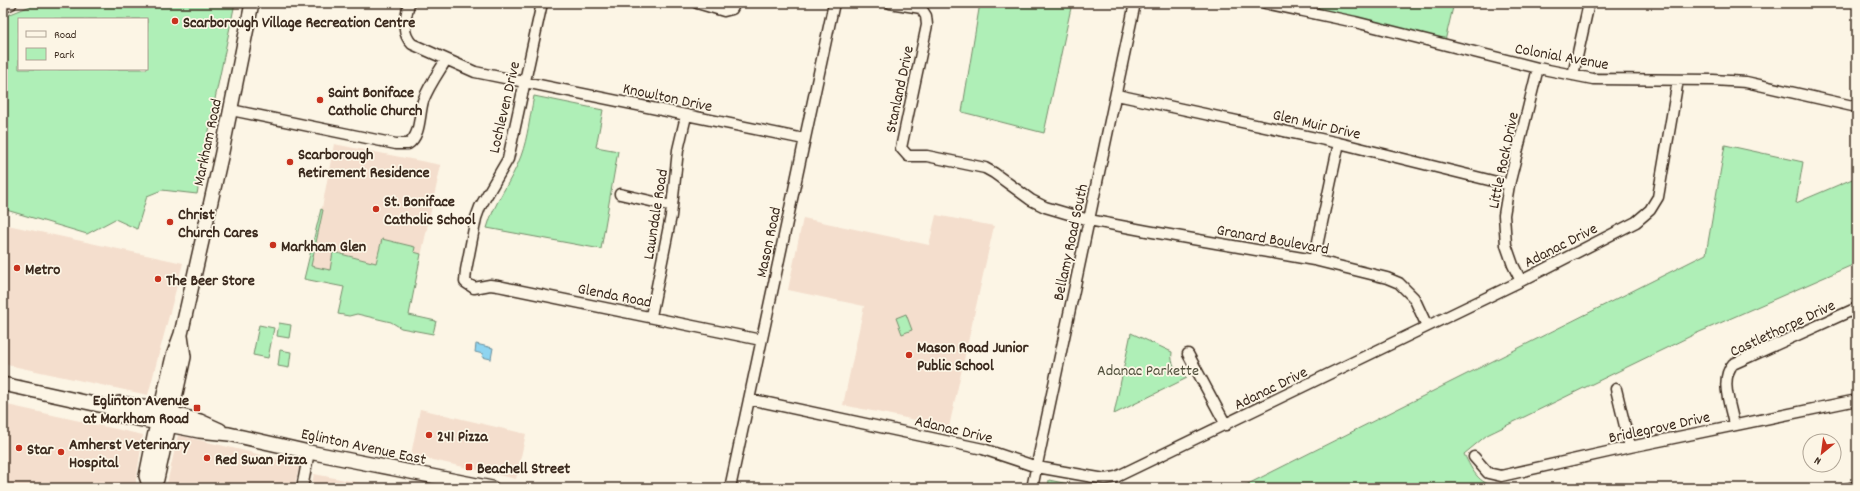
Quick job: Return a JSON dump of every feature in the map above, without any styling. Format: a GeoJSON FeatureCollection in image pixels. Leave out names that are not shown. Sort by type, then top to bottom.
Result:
{"type":"FeatureCollection","features":[{"type":"Feature","properties":{"kind":"main road"},"geometry":{"type":"LineString","coordinates":[[3,6],[10,3]]}},
{"type":"Feature","properties":{"kind":"main road","name":"Markham Road"},"geometry":{"type":"LineString","coordinates":[[150,488],[146,476],[165,418],[173,356],[181,334],[231,110],[252,3]]}},
{"type":"Feature","properties":{"kind":"main road","name":"Eglinton Avenue East"},"geometry":{"type":"LineString","coordinates":[[3,384],[108,408],[117,414],[165,418],[199,432],[229,434],[446,484],[492,488]]}},
{"type":"Feature","properties":{"kind":"street","name":"Knowlton Drive"},"geometry":{"type":"LineString","coordinates":[[409,3],[404,25],[405,34],[408,40],[412,44],[475,72],[804,139]]}},
{"type":"Feature","properties":{"kind":"street","name":"Lochleven Drive"},"geometry":{"type":"LineString","coordinates":[[466,282],[466,270],[476,218],[480,207],[508,159],[542,3]]}},
{"type":"Feature","properties":{"kind":"street"},"geometry":{"type":"LineString","coordinates":[[697,3],[724,12],[732,9],[735,3]]}},
{"type":"Feature","properties":{"kind":"street","name":"Mason Road"},"geometry":{"type":"LineString","coordinates":[[730,488],[834,3]]}},
{"type":"Feature","properties":{"kind":"street","name":"Stanland Drive"},"geometry":{"type":"LineString","coordinates":[[890,3],[921,8],[926,16],[927,25],[902,140],[901,148],[904,153],[908,156],[927,156],[985,168],[994,172],[1031,200],[1044,207],[1089,220]]}},
{"type":"Feature","properties":{"kind":"street","name":"Bellamy Road South"},"geometry":{"type":"LineString","coordinates":[[1032,488],[1136,3]]}},
{"type":"Feature","properties":{"kind":"street","name":"Colonial Avenue"},"geometry":{"type":"LineString","coordinates":[[1265,3],[1355,22],[1538,68],[1592,79],[1713,80],[1746,82],[1857,107]]}},
{"type":"Feature","properties":{"kind":"street"},"geometry":{"type":"LineString","coordinates":[[1573,75],[1589,3]]}},
{"type":"Feature","properties":{"kind":"street"},"geometry":{"type":"LineString","coordinates":[[231,110],[396,144],[408,144],[415,137],[423,101],[427,92],[446,60]]}},
{"type":"Feature","properties":{"kind":"street","name":"Little Rock Drive"},"geometry":{"type":"LineString","coordinates":[[1521,281],[1512,265],[1506,245],[1504,215],[1509,185],[1538,68]]}},
{"type":"Feature","properties":{"kind":"street","name":"Adanac Drive"},"geometry":{"type":"LineString","coordinates":[[749,399],[984,450],[1037,466],[1105,479],[1116,478],[1521,281],[1636,222],[1655,205],[1660,187],[1678,80]]}},
{"type":"Feature","properties":{"kind":"street","name":"Glen Muir Drive"},"geometry":{"type":"LineString","coordinates":[[1117,95],[1339,143],[1509,185]]}},
{"type":"Feature","properties":{"kind":"street","name":"Lawndale Road"},"geometry":{"type":"LineString","coordinates":[[651,316],[672,206],[678,150],[686,116]]}},
{"type":"Feature","properties":{"kind":"street"},"geometry":{"type":"LineString","coordinates":[[1314,260],[1339,143]]}},
{"type":"Feature","properties":{"kind":"street"},"geometry":{"type":"LineString","coordinates":[[620,194],[672,206]]}},
{"type":"Feature","properties":{"kind":"street","name":"Granard Boulevard"},"geometry":{"type":"LineString","coordinates":[[1089,220],[1314,260],[1387,278],[1399,282],[1414,298],[1427,326]]}},
{"type":"Feature","properties":{"kind":"street","name":"Glenda Road"},"geometry":{"type":"LineString","coordinates":[[466,282],[474,288],[490,285],[498,286],[651,316],[761,340]]}},
{"type":"Feature","properties":{"kind":"street","name":"Castlethorpe Drive"},"geometry":{"type":"LineString","coordinates":[[1734,425],[1726,382],[1726,373],[1733,364],[1857,308]]}},
{"type":"Feature","properties":{"kind":"street"},"geometry":{"type":"LineString","coordinates":[[1188,354],[1226,425]]}},
{"type":"Feature","properties":{"kind":"street"},"geometry":{"type":"LineString","coordinates":[[1616,389],[1630,447]]}},
{"type":"Feature","properties":{"kind":"street","name":"Bridlegrove Drive"},"geometry":{"type":"LineString","coordinates":[[1474,457],[1488,473],[1501,476],[1630,447],[1857,400]]}},
{"type":"Feature","properties":{"kind":"street"},"geometry":{"type":"LineString","coordinates":[[302,488],[309,452]]}},
{"type":"Feature","properties":{"kind":"shaded area","name":"St. Boniface Catholic School"},"geometry":{"type":"Polygon","coordinates":[[[334,144],[441,165],[414,288],[311,266],[334,144]]]}},
{"type":"Feature","properties":{"kind":"shaded area","name":"Mason Road Junior Public School"},"geometry":{"type":"Polygon","coordinates":[[[936,215],[994,226],[949,427],[843,405],[864,306],[788,290],[803,218],[929,245],[936,215]]]}},
{"type":"Feature","properties":{"kind":"shaded area"},"geometry":{"type":"Polygon","coordinates":[[[3,224],[183,263],[148,395],[3,364],[3,224]]]}},
{"type":"Feature","properties":{"kind":"shaded area"},"geometry":{"type":"Polygon","coordinates":[[[3,404],[143,435],[135,488],[3,488],[3,404]]]}},
{"type":"Feature","properties":{"kind":"shaded area"},"geometry":{"type":"Polygon","coordinates":[[[420,409],[526,434],[516,479],[411,455],[420,409]]]}},
{"type":"Feature","properties":{"kind":"shaded area"},"geometry":{"type":"Polygon","coordinates":[[[178,435],[300,464],[294,488],[166,488],[178,435]]]}},
{"type":"Feature","properties":{"kind":"shaded area"},"geometry":{"type":"Polygon","coordinates":[[[314,474],[376,486],[385,488],[311,488],[314,474]]]}},
{"type":"Feature","properties":{"kind":"green space"},"geometry":{"type":"Polygon","coordinates":[[[38,3],[235,3],[197,194],[162,190],[147,196],[137,229],[115,219],[87,234],[3,209],[3,17],[38,3]]]}},
{"type":"Feature","properties":{"kind":"green space"},"geometry":{"type":"Polygon","coordinates":[[[980,3],[1072,3],[1044,133],[962,112],[980,3]]]}},
{"type":"Feature","properties":{"kind":"green space"},"geometry":{"type":"Polygon","coordinates":[[[1319,3],[1454,3],[1445,41],[1318,11],[1319,3]]]}},
{"type":"Feature","properties":{"kind":"green space"},"geometry":{"type":"Polygon","coordinates":[[[534,96],[603,110],[596,147],[618,151],[601,249],[487,228],[494,209],[521,156],[527,134],[534,96]]]}},
{"type":"Feature","properties":{"kind":"green space"},"geometry":{"type":"Polygon","coordinates":[[[1725,145],[1803,162],[1796,203],[1857,177],[1857,263],[1695,334],[1487,435],[1464,454],[1478,477],[1488,484],[1502,486],[1502,488],[1240,488],[1706,254],[1725,145]]]}},
{"type":"Feature","properties":{"kind":"green space"},"geometry":{"type":"Polygon","coordinates":[[[321,209],[323,210],[311,266],[330,270],[333,252],[376,263],[382,239],[415,247],[414,252],[421,254],[409,315],[436,321],[433,334],[401,328],[391,322],[357,314],[349,316],[338,314],[344,287],[304,279],[321,209]]]}},
{"type":"Feature","properties":{"kind":"green space"},"geometry":{"type":"Polygon","coordinates":[[[906,314],[912,330],[902,334],[896,318],[906,314]]]}},
{"type":"Feature","properties":{"kind":"green space"},"geometry":{"type":"Polygon","coordinates":[[[279,323],[291,325],[289,338],[277,336],[279,323]]]}},
{"type":"Feature","properties":{"kind":"green space"},"geometry":{"type":"Polygon","coordinates":[[[259,325],[274,328],[268,358],[253,355],[259,325]]]}},
{"type":"Feature","properties":{"kind":"green space","name":"Adanac Parkette"},"geometry":{"type":"Polygon","coordinates":[[[1131,333],[1172,352],[1173,364],[1180,373],[1187,378],[1114,414],[1131,333]]]}},
{"type":"Feature","properties":{"kind":"green space"},"geometry":{"type":"Polygon","coordinates":[[[280,350],[291,352],[289,368],[278,366],[280,350]]]}},
{"type":"Feature","properties":{"kind":"green space"},"geometry":{"type":"Polygon","coordinates":[[[1049,480],[1087,488],[1048,488],[1049,480]]]}},
{"type":"Feature","properties":{"kind":"water"},"geometry":{"type":"Polygon","coordinates":[[[476,344],[493,348],[491,359],[482,357],[483,354],[475,352],[476,344]]]}},
{"type":"Feature","properties":{"kind":"railway"},"geometry":{"type":"LineString","coordinates":[[1825,488],[1857,481]]}},
{"type":"Feature","properties":{"kind":"place","name":"Scarborough Village Recreation Centre"},"geometry":{"type":"Point","coordinates":[175,21]}},
{"type":"Feature","properties":{"kind":"place","name":"Saint Boniface Catholic Church"},"geometry":{"type":"Point","coordinates":[320,100]}},
{"type":"Feature","properties":{"kind":"place","name":"Scarborough Retirement Residence"},"geometry":{"type":"Point","coordinates":[290,162]}},
{"type":"Feature","properties":{"kind":"place","name":"St. Boniface Catholic School"},"geometry":{"type":"Point","coordinates":[376,209]}},
{"type":"Feature","properties":{"kind":"place","name":"Christ Church Cares"},"geometry":{"type":"Point","coordinates":[170,222]}},
{"type":"Feature","properties":{"kind":"place","name":"Markham Glen"},"geometry":{"type":"Point","coordinates":[273,245]}},
{"type":"Feature","properties":{"kind":"place","name":"Metro"},"geometry":{"type":"Point","coordinates":[17,268]}},
{"type":"Feature","properties":{"kind":"place","name":"The Beer Store"},"geometry":{"type":"Point","coordinates":[158,279]}},
{"type":"Feature","properties":{"kind":"place","name":"Mason Road Junior Public School"},"geometry":{"type":"Point","coordinates":[909,355]}},
{"type":"Feature","properties":{"kind":"place","name":"Eglinton Avenue at Markham Road"},"geometry":{"type":"Point","coordinates":[197,408]}},
{"type":"Feature","properties":{"kind":"place","name":"241 Pizza"},"geometry":{"type":"Point","coordinates":[429,435]}},
{"type":"Feature","properties":{"kind":"place","name":"Star"},"geometry":{"type":"Point","coordinates":[19,448]}},
{"type":"Feature","properties":{"kind":"place","name":"Amherst Veterinary Hospital"},"geometry":{"type":"Point","coordinates":[61,452]}},
{"type":"Feature","properties":{"kind":"place","name":"Red Swan Pizza"},"geometry":{"type":"Point","coordinates":[207,458]}},
{"type":"Feature","properties":{"kind":"place","name":"Beachell Street"},"geometry":{"type":"Point","coordinates":[469,467]}}]}
